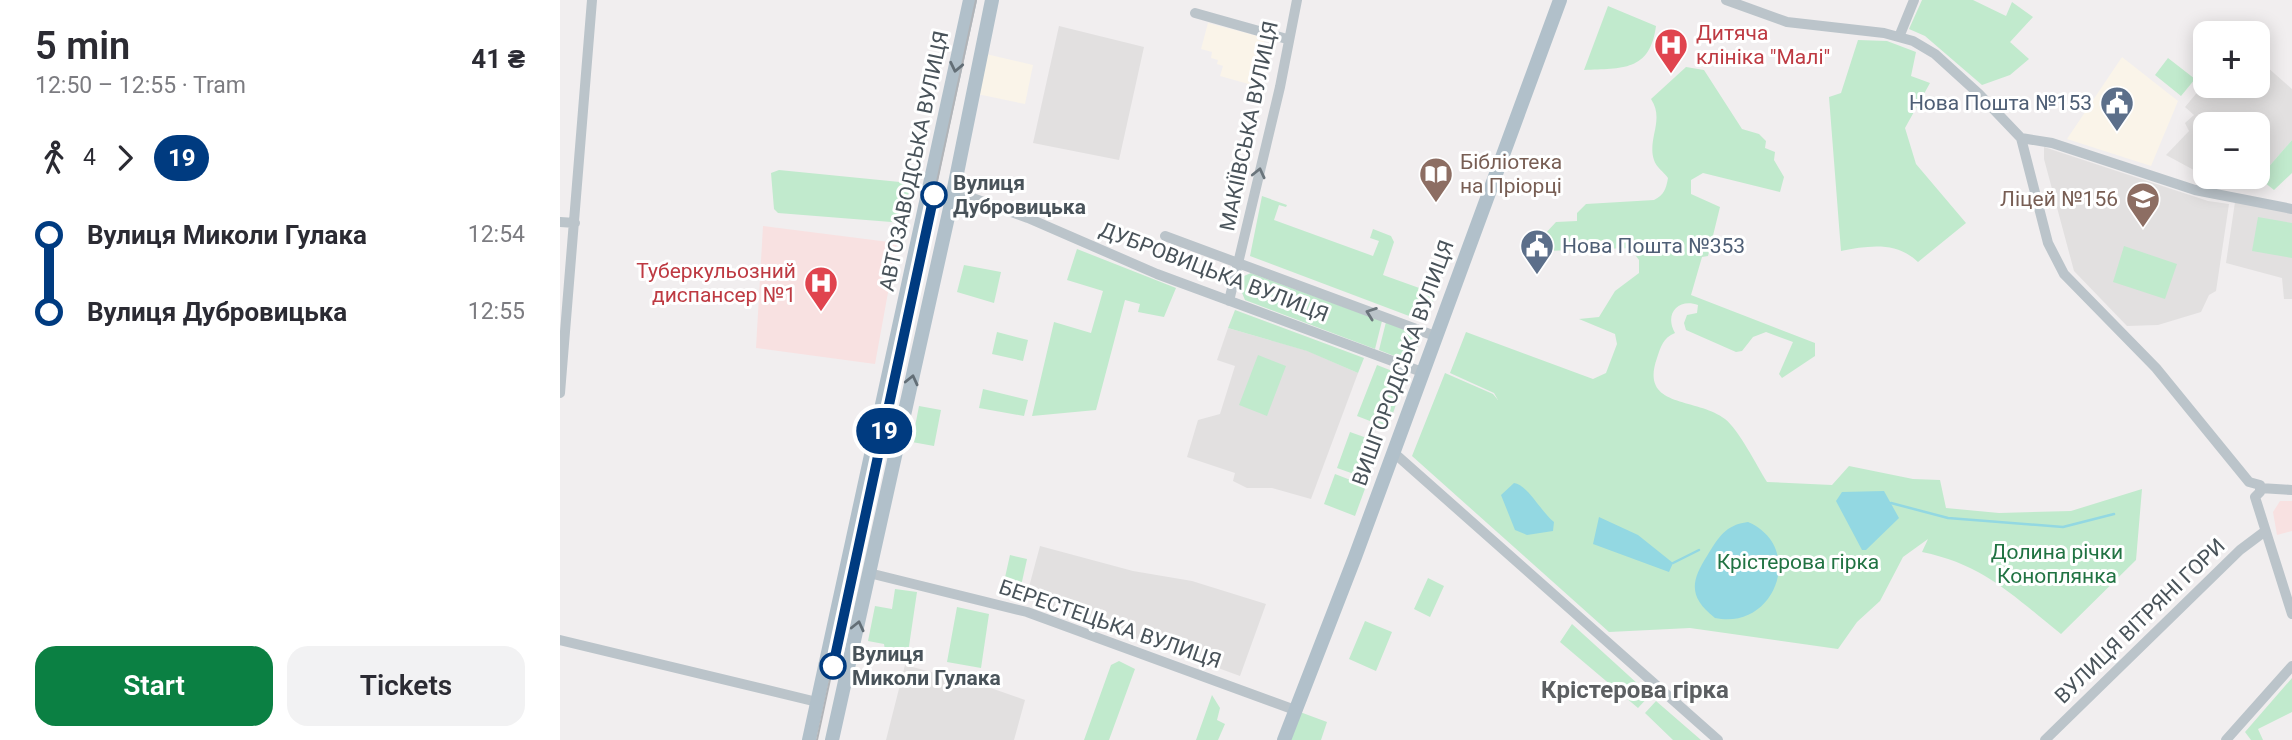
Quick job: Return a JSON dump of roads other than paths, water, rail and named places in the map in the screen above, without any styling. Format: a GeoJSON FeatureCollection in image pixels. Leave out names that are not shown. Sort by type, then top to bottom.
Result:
{"type":"FeatureCollection","features":[{"type":"Feature","properties":{"kind":"main road","name":"АВТОЗАВОДСЬКА ВУЛИЦЯ"},"geometry":{"type":"LineString","coordinates":[[809,740],[970,0]]}},
{"type":"Feature","properties":{"kind":"main road","name":"АВТОЗАВОДСЬКА ВУЛИЦЯ"},"geometry":{"type":"LineString","coordinates":[[832,740],[953,191],[992,0]]}},
{"type":"Feature","properties":{"kind":"main road","name":"ВИШГОРОДСЬКА ВУЛИЦЯ"},"geometry":{"type":"LineString","coordinates":[[1284,740],[1559,0]]}},
{"type":"Feature","properties":{"kind":"street"},"geometry":{"type":"LineString","coordinates":[[560,393],[593,0]]}},
{"type":"Feature","properties":{"kind":"street","name":"МАКІЇВСЬКА ВУЛИЦЯ"},"geometry":{"type":"LineString","coordinates":[[1230,300],[1280,87],[1287,38],[1297,0]]}},
{"type":"Feature","properties":{"kind":"street"},"geometry":{"type":"LineString","coordinates":[[1726,0],[1787,22],[1899,37],[1934,54],[2021,138],[2048,243],[2064,274],[2157,368],[2249,482],[2245,492],[2292,490]]}},
{"type":"Feature","properties":{"kind":"street"},"geometry":{"type":"LineString","coordinates":[[1899,37],[1914,0]]}},
{"type":"Feature","properties":{"kind":"street"},"geometry":{"type":"LineString","coordinates":[[1195,13],[1287,38]]}},
{"type":"Feature","properties":{"kind":"street"},"geometry":{"type":"LineString","coordinates":[[2021,138],[2052,144],[2195,190],[2292,209]]}},
{"type":"Feature","properties":{"kind":"street","name":"ДУБРОВИЦЬКА ВУЛИЦЯ"},"geometry":{"type":"LineString","coordinates":[[953,191],[1028,218],[1157,274],[1422,372]]}},
{"type":"Feature","properties":{"kind":"street"},"geometry":{"type":"LineString","coordinates":[[560,222],[575,223]]}},
{"type":"Feature","properties":{"kind":"street","name":"ДУБРОВИЦЬКА ВУЛИЦЯ"},"geometry":{"type":"LineString","coordinates":[[1165,236],[1435,336]]}},
{"type":"Feature","properties":{"kind":"street"},"geometry":{"type":"LineString","coordinates":[[1393,452],[1718,740]]}},
{"type":"Feature","properties":{"kind":"street"},"geometry":{"type":"LineString","coordinates":[[2258,492],[2264,532],[2292,614]]}},
{"type":"Feature","properties":{"kind":"street","name":"ВУЛИЦЯ ВІТРЯНІ ГОРИ"},"geometry":{"type":"LineString","coordinates":[[2045,740],[2230,559],[2264,532]]}},
{"type":"Feature","properties":{"kind":"street","name":"БЕРЕСТЕЦЬКА ВУЛИЦЯ"},"geometry":{"type":"LineString","coordinates":[[869,573],[1027,612],[1295,710]]}},
{"type":"Feature","properties":{"kind":"street"},"geometry":{"type":"LineString","coordinates":[[560,640],[817,702]]}},
{"type":"Feature","properties":{"kind":"street"},"geometry":{"type":"LineString","coordinates":[[2226,740],[2292,666]]}},
{"type":"Feature","properties":{"kind":"water"},"geometry":{"type":"Polygon","coordinates":[[[1514,483],[1524,489],[1554,522],[1553,531],[1527,535],[1515,530],[1501,495],[1514,483]]]}},
{"type":"Feature","properties":{"kind":"water"},"geometry":{"type":"Polygon","coordinates":[[[1884,491],[1899,518],[1866,550],[1862,550],[1836,501],[1842,492],[1884,491]]]}},
{"type":"Feature","properties":{"kind":"water"},"geometry":{"type":"Polygon","coordinates":[[[1599,517],[1638,535],[1673,563],[1669,572],[1593,544],[1599,517]]]}},
{"type":"Feature","properties":{"kind":"water"},"geometry":{"type":"Polygon","coordinates":[[[1748,522],[1766,534],[1776,549],[1779,567],[1776,584],[1767,600],[1754,612],[1736,619],[1715,618],[1696,596],[1695,581],[1711,549],[1723,533],[1748,522]]]}},
{"type":"Feature","properties":{"kind":"waterway"},"geometry":{"type":"LineString","coordinates":[[1891,503],[1948,518],[2063,527],[2114,514]]}},
{"type":"Feature","properties":{"kind":"waterway"},"geometry":{"type":"LineString","coordinates":[[1673,563],[1699,550]]}},
{"type":"Feature","properties":{"kind":"tram line"},"geometry":{"type":"LineString","coordinates":[[817,740],[976,0]]}},
{"type":"Feature","properties":{"kind":"tram line","name":"19"},"geometry":{"type":"LineString","coordinates":[[833,666],[934,195]]}},
{"type":"Feature","properties":{"kind":"place","name":"Дитяча клініка \"Малі\""},"geometry":{"type":"Point","coordinates":[1671,75]}},
{"type":"Feature","properties":{"kind":"place","name":"Нова Пошта №153"},"geometry":{"type":"Point","coordinates":[2117,133]}},
{"type":"Feature","properties":{"kind":"place","name":"Вулиця Дубровицька"},"geometry":{"type":"Point","coordinates":[934,195]}},
{"type":"Feature","properties":{"kind":"place","name":"Бібліотека на Пріорці"},"geometry":{"type":"Point","coordinates":[1436,204]}},
{"type":"Feature","properties":{"kind":"place","name":"Ліцей №156"},"geometry":{"type":"Point","coordinates":[2143,229]}},
{"type":"Feature","properties":{"kind":"place","name":"Нова Пошта №353"},"geometry":{"type":"Point","coordinates":[1537,276]}},
{"type":"Feature","properties":{"kind":"place","name":"Туберкульозний диспансер №1"},"geometry":{"type":"Point","coordinates":[821,313]}},
{"type":"Feature","properties":{"kind":"place","name":"Вулиця Миколи Гулака"},"geometry":{"type":"Point","coordinates":[833,666]}},
{"type":"Feature","properties":{"kind":"district","name":"Крістерова гірка"},"geometry":{"type":"Point","coordinates":[1635,690]}},
{"type":"Feature","properties":{"kind":"park label","name":"Долина річки Коноплянка"},"geometry":{"type":"Point","coordinates":[2057,564]}}]}
